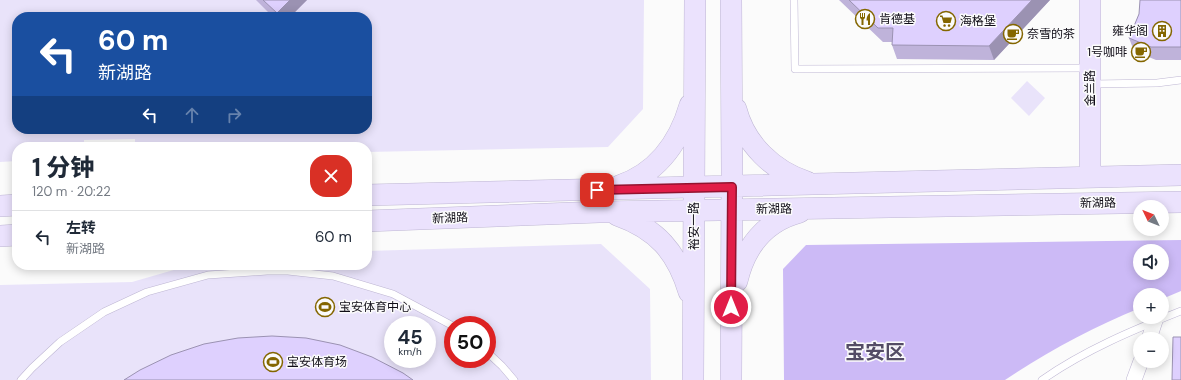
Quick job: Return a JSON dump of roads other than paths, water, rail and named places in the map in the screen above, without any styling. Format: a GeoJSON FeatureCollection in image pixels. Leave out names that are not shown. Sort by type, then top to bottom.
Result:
{"type":"FeatureCollection","features":[{"type":"Feature","properties":{"kind":"main road","name":"裕安一路"},"geometry":{"type":"LineString","coordinates":[[693,380],[695,0]]}},
{"type":"Feature","properties":{"kind":"main road"},"geometry":{"type":"LineString","coordinates":[[731,0],[731,380]]}},
{"type":"Feature","properties":{"kind":"main road","name":"金兰路"},"geometry":{"type":"LineString","coordinates":[[1090,0],[1090,177]]}},
{"type":"Feature","properties":{"kind":"main road"},"geometry":{"type":"LineString","coordinates":[[732,82],[738,117],[756,148],[768,161],[783,171],[799,179],[817,185]]}},
{"type":"Feature","properties":{"kind":"main road"},"geometry":{"type":"LineString","coordinates":[[597,190],[615,187],[641,177],[667,153],[686,119],[695,87]]}},
{"type":"Feature","properties":{"kind":"main road","name":"新湖路"},"geometry":{"type":"LineString","coordinates":[[372,195],[1181,175]]}},
{"type":"Feature","properties":{"kind":"main road"},"geometry":{"type":"LineString","coordinates":[[1181,184],[1181,193]]}},
{"type":"Feature","properties":{"kind":"main road"},"geometry":{"type":"LineString","coordinates":[[546,214],[555,211],[559,205],[556,195],[547,191]]}},
{"type":"Feature","properties":{"kind":"main road","name":"新湖路"},"geometry":{"type":"LineString","coordinates":[[372,221],[599,212],[1181,202]]}},
{"type":"Feature","properties":{"kind":"main road"},"geometry":{"type":"LineString","coordinates":[[731,307],[740,270],[746,253],[758,237],[776,222],[793,214],[818,208]]}},
{"type":"Feature","properties":{"kind":"main road"},"geometry":{"type":"LineString","coordinates":[[599,212],[617,215],[633,221],[658,237],[677,263],[686,280],[693,304]]}},
{"type":"Feature","properties":{"kind":"street"},"geometry":{"type":"LineString","coordinates":[[1134,380],[1138,368]]}},
{"type":"Feature","properties":{"kind":"lane"},"geometry":{"type":"LineString","coordinates":[[794,0],[794,70],[1090,76],[1157,83],[1181,80]]}},
{"type":"Feature","properties":{"kind":"lane"},"geometry":{"type":"LineString","coordinates":[[21,380],[60,342],[104,312],[147,292],[208,275],[288,271],[333,276],[393,294],[444,321]]}},
{"type":"Feature","properties":{"kind":"lane"},"geometry":{"type":"LineString","coordinates":[[1169,316],[1181,311]]}},
{"type":"Feature","properties":{"kind":"lane"},"geometry":{"type":"LineString","coordinates":[[1042,380],[1088,352],[1122,335],[1150,324]]}},
{"type":"Feature","properties":{"kind":"lane"},"geometry":{"type":"LineString","coordinates":[[496,360],[514,380]]}},
{"type":"Feature","properties":{"kind":"place","name":"肯德基"},"geometry":{"type":"Point","coordinates":[865,19]}},
{"type":"Feature","properties":{"kind":"place","name":"海格堡"},"geometry":{"type":"Point","coordinates":[946,21]}},
{"type":"Feature","properties":{"kind":"place","name":"雍华阁"},"geometry":{"type":"Point","coordinates":[1162,31]}},
{"type":"Feature","properties":{"kind":"place","name":"奈雪的茶"},"geometry":{"type":"Point","coordinates":[1013,34]}},
{"type":"Feature","properties":{"kind":"place","name":"1号咖啡"},"geometry":{"type":"Point","coordinates":[1141,52]}},
{"type":"Feature","properties":{"kind":"place","name":"宝安体育中心"},"geometry":{"type":"Point","coordinates":[325,307]}},
{"type":"Feature","properties":{"kind":"place","name":"宝安体育场"},"geometry":{"type":"Point","coordinates":[273,362]}},
{"type":"Feature","properties":{"kind":"district","name":"宝安区"},"geometry":{"type":"Point","coordinates":[875,352]}}]}
